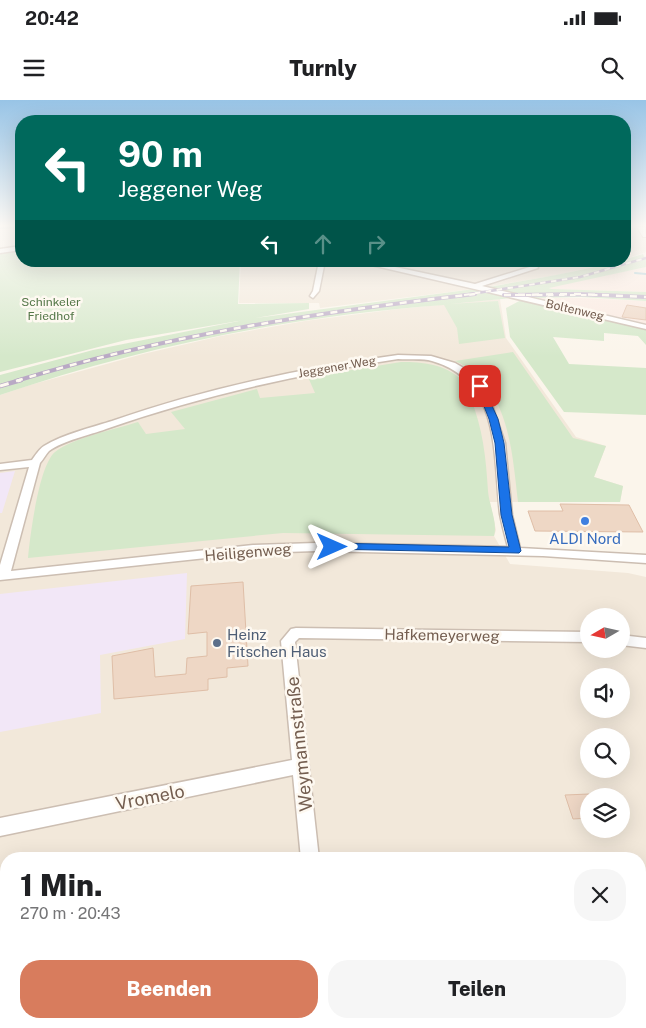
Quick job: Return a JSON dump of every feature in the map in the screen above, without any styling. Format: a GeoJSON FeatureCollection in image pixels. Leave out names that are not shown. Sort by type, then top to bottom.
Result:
{"type":"FeatureCollection","features":[{"type":"Feature","properties":{"kind":"street"},"geometry":{"type":"LineString","coordinates":[[313,296],[316,291],[320,270]]}},
{"type":"Feature","properties":{"kind":"street","name":"Boltenweg"},"geometry":{"type":"LineString","coordinates":[[401,270],[646,326]]}},
{"type":"Feature","properties":{"kind":"street"},"geometry":{"type":"LineString","coordinates":[[475,286],[521,270]]}},
{"type":"Feature","properties":{"kind":"street","name":"Jeggener Weg"},"geometry":{"type":"LineString","coordinates":[[2,576],[35,463],[46,448],[132,417],[221,392],[343,365],[398,358],[431,358],[452,365],[464,372],[480,386],[500,443],[506,515],[515,551]]}},
{"type":"Feature","properties":{"kind":"street"},"geometry":{"type":"LineString","coordinates":[[0,467],[35,463]]}},
{"type":"Feature","properties":{"kind":"street","name":"Heiligenweg"},"geometry":{"type":"LineString","coordinates":[[2,576],[253,549],[326,547],[515,551],[646,559]]}},
{"type":"Feature","properties":{"kind":"street","name":"Hafkemeyerweg"},"geometry":{"type":"LineString","coordinates":[[296,632],[580,637]]}},
{"type":"Feature","properties":{"kind":"street","name":"Weymannstraße"},"geometry":{"type":"LineString","coordinates":[[296,632],[288,641],[309,852]]}},
{"type":"Feature","properties":{"kind":"street"},"geometry":{"type":"LineString","coordinates":[[630,641],[646,643]]}},
{"type":"Feature","properties":{"kind":"street","name":"Vromelo"},"geometry":{"type":"LineString","coordinates":[[0,827],[301,766]]}},
{"type":"Feature","properties":{"kind":"shaded area"},"geometry":{"type":"Polygon","coordinates":[[[241,270],[578,270],[474,289],[320,308],[319,303],[239,303],[241,270]]]}},
{"type":"Feature","properties":{"kind":"shaded area"},"geometry":{"type":"Polygon","coordinates":[[[630,270],[646,270],[646,292],[552,289],[549,287],[630,270]]]}},
{"type":"Feature","properties":{"kind":"shaded area"},"geometry":{"type":"Polygon","coordinates":[[[536,298],[646,301],[646,324],[536,298]]]}},
{"type":"Feature","properties":{"kind":"shaded area"},"geometry":{"type":"Polygon","coordinates":[[[500,299],[506,338],[576,437],[606,446],[594,477],[623,486],[620,502],[490,502],[496,530],[494,536],[510,564],[628,573],[646,577],[646,852],[0,852],[0,395],[143,354],[221,336],[305,321],[500,299]]]}},
{"type":"Feature","properties":{"kind":"shaded area"},"geometry":{"type":"Polygon","coordinates":[[[15,471],[2,513],[0,513],[0,473],[15,471]]]}},
{"type":"Feature","properties":{"kind":"shaded area"},"geometry":{"type":"Polygon","coordinates":[[[187,573],[185,639],[100,655],[101,713],[0,732],[0,594],[187,573]]]}},
{"type":"Feature","properties":{"kind":"green space","name":"Schinkeler Friedhof"},"geometry":{"type":"Polygon","coordinates":[[[0,270],[240,270],[238,304],[309,303],[309,309],[126,340],[0,372],[0,270]]]}},
{"type":"Feature","properties":{"kind":"green space"},"geometry":{"type":"Polygon","coordinates":[[[580,270],[631,270],[549,288],[646,292],[646,301],[581,297],[534,298],[488,287],[580,270]]]}},
{"type":"Feature","properties":{"kind":"green space"},"geometry":{"type":"Polygon","coordinates":[[[474,289],[513,298],[450,304],[498,301],[505,338],[459,344],[457,328],[444,305],[388,310],[276,325],[163,348],[107,362],[0,395],[0,375],[93,350],[249,319],[474,289]]]}},
{"type":"Feature","properties":{"kind":"green space"},"geometry":{"type":"Polygon","coordinates":[[[523,299],[646,330],[646,345],[638,336],[604,333],[604,341],[553,337],[569,364],[646,368],[646,415],[564,412],[510,337],[506,308],[523,299]]]}},
{"type":"Feature","properties":{"kind":"green space"},"geometry":{"type":"Polygon","coordinates":[[[513,352],[573,438],[606,446],[594,477],[623,486],[620,502],[518,502],[510,441],[497,403],[487,386],[473,372],[455,361],[513,352]]]}},
{"type":"Feature","properties":{"kind":"green space"},"geometry":{"type":"Polygon","coordinates":[[[401,362],[425,363],[441,367],[464,382],[478,420],[483,443],[489,496],[495,525],[494,536],[283,533],[28,558],[36,502],[44,471],[49,459],[55,452],[72,442],[138,422],[146,434],[185,429],[171,412],[257,389],[260,398],[315,393],[308,377],[401,362]]]}},
{"type":"Feature","properties":{"kind":"building"},"geometry":{"type":"Polygon","coordinates":[[[627,305],[646,308],[646,320],[622,317],[627,305]]]}},
{"type":"Feature","properties":{"kind":"building","name":"ALDI Nord"},"geometry":{"type":"Polygon","coordinates":[[[560,504],[629,505],[643,532],[535,531],[528,511],[563,511],[560,504]]]}},
{"type":"Feature","properties":{"kind":"building"},"geometry":{"type":"Polygon","coordinates":[[[243,582],[248,666],[227,668],[227,677],[208,679],[208,690],[114,699],[112,656],[153,648],[155,677],[186,674],[187,658],[207,656],[207,632],[188,634],[191,586],[243,582]]]}},
{"type":"Feature","properties":{"kind":"building"},"geometry":{"type":"Polygon","coordinates":[[[580,794],[580,819],[573,819],[565,795],[580,794]]]}},
{"type":"Feature","properties":{"kind":"waterway"},"geometry":{"type":"LineString","coordinates":[[635,273],[646,274]]}},
{"type":"Feature","properties":{"kind":"railway"},"geometry":{"type":"LineString","coordinates":[[464,295],[580,277],[603,270]]}},
{"type":"Feature","properties":{"kind":"railway"},"geometry":{"type":"LineString","coordinates":[[16,381],[129,351],[244,327],[301,317],[475,294]]}},
{"type":"Feature","properties":{"kind":"railway"},"geometry":{"type":"LineString","coordinates":[[579,294],[601,295],[504,295],[579,294]]}},
{"type":"Feature","properties":{"kind":"railway"},"geometry":{"type":"LineString","coordinates":[[601,295],[606,295]]}},
{"type":"Feature","properties":{"kind":"railway"},"geometry":{"type":"LineString","coordinates":[[601,295],[646,297]]}},
{"type":"Feature","properties":{"kind":"railway"},"geometry":{"type":"LineString","coordinates":[[0,386],[21,380]]}},
{"type":"Feature","properties":{"kind":"place","name":"ALDI Nord"},"geometry":{"type":"Point","coordinates":[585,521]}},
{"type":"Feature","properties":{"kind":"place","name":"Heinz Fitschen Haus"},"geometry":{"type":"Point","coordinates":[217,643]}},
{"type":"Feature","properties":{"kind":"route"},"geometry":{"type":"LineString","coordinates":[[332,547],[515,551],[506,515],[500,443],[494,419],[480,386]]}}]}
